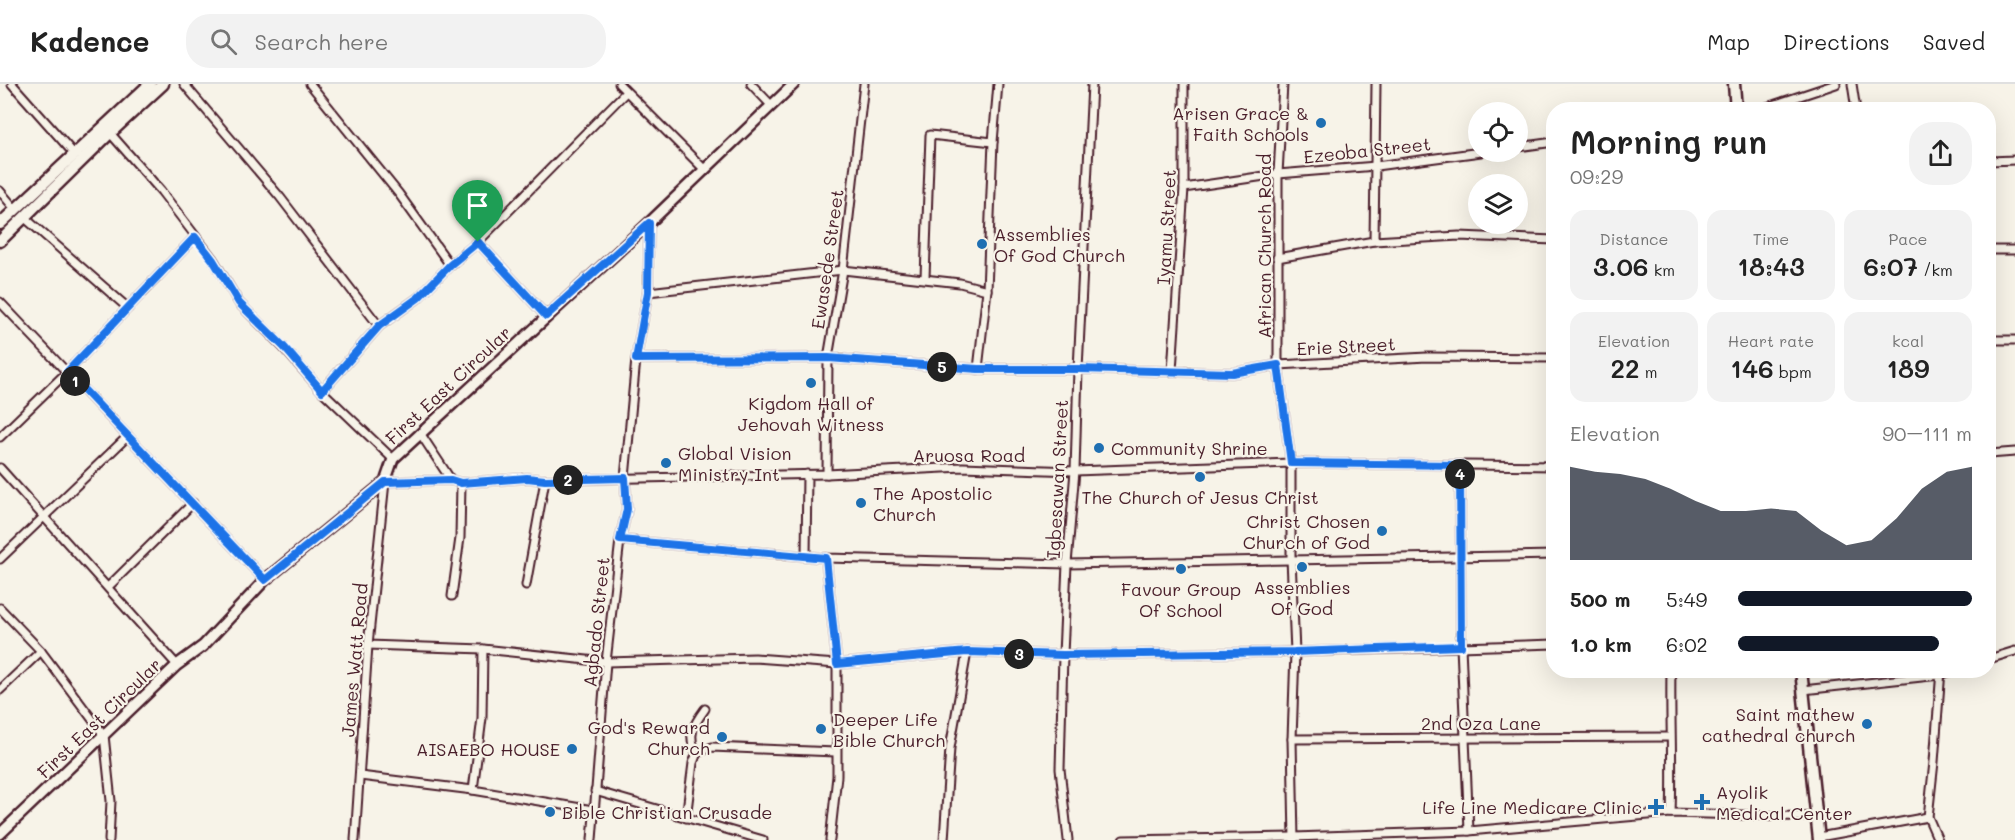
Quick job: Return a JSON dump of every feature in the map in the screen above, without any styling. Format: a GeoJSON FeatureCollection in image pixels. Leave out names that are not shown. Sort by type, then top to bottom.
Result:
{"type":"FeatureCollection","features":[{"type":"Feature","properties":{"kind":"main road"},"geometry":{"type":"LineString","coordinates":[[0,224],[150,84]]}},
{"type":"Feature","properties":{"kind":"main road"},"geometry":{"type":"LineString","coordinates":[[0,241],[163,84]]}},
{"type":"Feature","properties":{"kind":"main road"},"geometry":{"type":"LineString","coordinates":[[1734,84],[1735,102]]}},
{"type":"Feature","properties":{"kind":"main road"},"geometry":{"type":"LineString","coordinates":[[1802,678],[1819,839]]}},
{"type":"Feature","properties":{"kind":"street"},"geometry":{"type":"LineString","coordinates":[[12,84],[75,155]]}},
{"type":"Feature","properties":{"kind":"street"},"geometry":{"type":"LineString","coordinates":[[184,84],[280,197],[379,326]]}},
{"type":"Feature","properties":{"kind":"street"},"geometry":{"type":"LineString","coordinates":[[310,84],[399,194],[450,265]]}},
{"type":"Feature","properties":{"kind":"street"},"geometry":{"type":"LineString","coordinates":[[619,84],[705,170]]}},
{"type":"Feature","properties":{"kind":"street"},"geometry":{"type":"LineString","coordinates":[[751,84],[771,105]]}},
{"type":"Feature","properties":{"kind":"street","name":"First East Circular"},"geometry":{"type":"LineString","coordinates":[[0,834],[177,666],[203,646],[265,580],[385,482],[393,459],[649,223],[794,84]]}},
{"type":"Feature","properties":{"kind":"street","name":"Ewasede Street"},"geometry":{"type":"LineString","coordinates":[[827,474],[828,358],[843,270],[864,84]]}},
{"type":"Feature","properties":{"kind":"street"},"geometry":{"type":"LineString","coordinates":[[978,369],[987,290],[993,142],[998,84]]}},
{"type":"Feature","properties":{"kind":"street","name":"Igbesawan Street"},"geometry":{"type":"LineString","coordinates":[[1068,840],[1060,769],[1063,655],[1067,564],[1075,471],[1092,84]]}},
{"type":"Feature","properties":{"kind":"street","name":"Iyamu Street"},"geometry":{"type":"LineString","coordinates":[[1172,371],[1184,188],[1184,84]]}},
{"type":"Feature","properties":{"kind":"street","name":"African Church Road"},"geometry":{"type":"LineString","coordinates":[[1283,84],[1278,174],[1278,365],[1291,463],[1294,839]]}},
{"type":"Feature","properties":{"kind":"street"},"geometry":{"type":"LineString","coordinates":[[1374,241],[1376,84]]}},
{"type":"Feature","properties":{"kind":"street"},"geometry":{"type":"LineString","coordinates":[[1782,102],[1836,84]]}},
{"type":"Feature","properties":{"kind":"street"},"geometry":{"type":"LineString","coordinates":[[1852,84],[1855,102]]}},
{"type":"Feature","properties":{"kind":"street"},"geometry":{"type":"LineString","coordinates":[[322,391],[379,326],[418,298],[450,265],[478,242],[626,92]]}},
{"type":"Feature","properties":{"kind":"street"},"geometry":{"type":"LineString","coordinates":[[110,133],[160,191],[213,260],[239,303],[284,347],[322,391],[393,459]]}},
{"type":"Feature","properties":{"kind":"street"},"geometry":{"type":"LineString","coordinates":[[925,278],[930,135],[993,142]]}},
{"type":"Feature","properties":{"kind":"street"},"geometry":{"type":"LineString","coordinates":[[1528,146],[1546,143]]}},
{"type":"Feature","properties":{"kind":"street","name":"Ezeoba Street"},"geometry":{"type":"LineString","coordinates":[[1184,188],[1278,174],[1376,166],[1468,154]]}},
{"type":"Feature","properties":{"kind":"street"},"geometry":{"type":"LineString","coordinates":[[1996,161],[2015,160]]}},
{"type":"Feature","properties":{"kind":"street"},"geometry":{"type":"LineString","coordinates":[[0,191],[15,208]]}},
{"type":"Feature","properties":{"kind":"street"},"geometry":{"type":"LineString","coordinates":[[25,218],[128,308]]}},
{"type":"Feature","properties":{"kind":"street","name":"Agbado Street"},"geometry":{"type":"LineString","coordinates":[[592,840],[606,662],[620,540],[627,509],[625,478],[636,359],[648,292],[649,223]]}},
{"type":"Feature","properties":{"kind":"street"},"geometry":{"type":"LineString","coordinates":[[1277,258],[1374,241],[1459,236],[1546,240]]}},
{"type":"Feature","properties":{"kind":"street"},"geometry":{"type":"LineString","coordinates":[[0,437],[67,372],[195,237]]}},
{"type":"Feature","properties":{"kind":"street"},"geometry":{"type":"LineString","coordinates":[[478,242],[546,316]]}},
{"type":"Feature","properties":{"kind":"street"},"geometry":{"type":"LineString","coordinates":[[1996,250],[2015,250]]}},
{"type":"Feature","properties":{"kind":"street"},"geometry":{"type":"LineString","coordinates":[[648,292],[843,270],[925,278],[987,290]]}},
{"type":"Feature","properties":{"kind":"street"},"geometry":{"type":"LineString","coordinates":[[0,302],[265,580]]}},
{"type":"Feature","properties":{"kind":"street"},"geometry":{"type":"LineString","coordinates":[[1996,340],[2015,340]]}},
{"type":"Feature","properties":{"kind":"street","name":"Erie Street"},"geometry":{"type":"LineString","coordinates":[[636,359],[828,358],[978,369],[1232,373],[1278,365],[1427,357],[1546,358]]}},
{"type":"Feature","properties":{"kind":"street"},"geometry":{"type":"LineString","coordinates":[[420,433],[451,480]]}},
{"type":"Feature","properties":{"kind":"street"},"geometry":{"type":"LineString","coordinates":[[0,559],[128,436]]}},
{"type":"Feature","properties":{"kind":"street"},"geometry":{"type":"LineString","coordinates":[[1996,453],[2015,452]]}},
{"type":"Feature","properties":{"kind":"street","name":"Aruosa Road"},"geometry":{"type":"LineString","coordinates":[[385,482],[451,480],[461,483],[527,478],[545,480],[827,474],[963,467],[1075,471],[1291,463],[1546,466]]}},
{"type":"Feature","properties":{"kind":"street"},"geometry":{"type":"LineString","coordinates":[[1460,465],[1461,646],[1469,831]]}},
{"type":"Feature","properties":{"kind":"street"},"geometry":{"type":"LineString","coordinates":[[0,468],[177,666]]}},
{"type":"Feature","properties":{"kind":"street"},"geometry":{"type":"LineString","coordinates":[[806,556],[807,474]]}},
{"type":"Feature","properties":{"kind":"street"},"geometry":{"type":"LineString","coordinates":[[526,585],[545,480]]}},
{"type":"Feature","properties":{"kind":"street","name":"James Watt Road"},"geometry":{"type":"LineString","coordinates":[[356,840],[368,645],[385,482]]}},
{"type":"Feature","properties":{"kind":"street"},"geometry":{"type":"LineString","coordinates":[[452,596],[460,538],[461,483]]}},
{"type":"Feature","properties":{"kind":"street"},"geometry":{"type":"LineString","coordinates":[[108,587],[193,503]]}},
{"type":"Feature","properties":{"kind":"street"},"geometry":{"type":"LineString","coordinates":[[620,540],[826,558],[1067,564],[1546,555]]}},
{"type":"Feature","properties":{"kind":"street"},"geometry":{"type":"LineString","coordinates":[[826,558],[837,664],[837,776],[830,840]]}},
{"type":"Feature","properties":{"kind":"street"},"geometry":{"type":"LineString","coordinates":[[0,608],[41,651],[104,735],[111,801],[109,840]]}},
{"type":"Feature","properties":{"kind":"street"},"geometry":{"type":"LineString","coordinates":[[368,645],[483,648],[606,662],[754,658],[837,664],[967,652],[1063,655],[1294,652],[1546,644]]}},
{"type":"Feature","properties":{"kind":"street"},"geometry":{"type":"LineString","coordinates":[[472,790],[482,718],[483,648]]}},
{"type":"Feature","properties":{"kind":"street"},"geometry":{"type":"LineString","coordinates":[[0,690],[41,651]]}},
{"type":"Feature","properties":{"kind":"street"},"geometry":{"type":"LineString","coordinates":[[1996,657],[2015,651]]}},
{"type":"Feature","properties":{"kind":"street"},"geometry":{"type":"LineString","coordinates":[[944,840],[950,748],[967,652]]}},
{"type":"Feature","properties":{"kind":"street"},"geometry":{"type":"LineString","coordinates":[[1671,678],[1671,813]]}},
{"type":"Feature","properties":{"kind":"street"},"geometry":{"type":"LineString","coordinates":[[1803,690],[1900,678]]}},
{"type":"Feature","properties":{"kind":"street"},"geometry":{"type":"LineString","coordinates":[[1938,840],[1928,817],[1940,678]]}},
{"type":"Feature","properties":{"kind":"street"},"geometry":{"type":"LineString","coordinates":[[697,753],[693,747],[693,727],[705,710]]}},
{"type":"Feature","properties":{"kind":"street","name":"2nd Oza Lane"},"geometry":{"type":"LineString","coordinates":[[1292,739],[1670,737]]}},
{"type":"Feature","properties":{"kind":"street"},"geometry":{"type":"LineString","coordinates":[[686,818],[693,764],[697,753],[712,747],[836,752]]}},
{"type":"Feature","properties":{"kind":"street"},"geometry":{"type":"LineString","coordinates":[[360,776],[472,790],[593,810]]}},
{"type":"Feature","properties":{"kind":"street"},"geometry":{"type":"LineString","coordinates":[[595,791],[763,840]]}},
{"type":"Feature","properties":{"kind":"street"},"geometry":{"type":"LineString","coordinates":[[1124,840],[1294,839],[1469,831],[1671,813],[1818,817]]}},
{"type":"Feature","properties":{"kind":"street"},"geometry":{"type":"LineString","coordinates":[[1819,839],[1928,817]]}},
{"type":"Feature","properties":{"kind":"place","name":"Arisen Grace & Faith Schools"},"geometry":{"type":"Point","coordinates":[1321,123]}},
{"type":"Feature","properties":{"kind":"place","name":"Assemblies Of God Church"},"geometry":{"type":"Point","coordinates":[982,244]}},
{"type":"Feature","properties":{"kind":"place","name":"Kigdom Hall of Jehovah Witness"},"geometry":{"type":"Point","coordinates":[811,383]}},
{"type":"Feature","properties":{"kind":"place","name":"Community Shrine"},"geometry":{"type":"Point","coordinates":[1099,448]}},
{"type":"Feature","properties":{"kind":"place","name":"Global Vision Ministry Int"},"geometry":{"type":"Point","coordinates":[666,463]}},
{"type":"Feature","properties":{"kind":"place","name":"The Church of Jesus Christ"},"geometry":{"type":"Point","coordinates":[1200,477]}},
{"type":"Feature","properties":{"kind":"place","name":"The Apostolic Church"},"geometry":{"type":"Point","coordinates":[861,503]}},
{"type":"Feature","properties":{"kind":"place","name":"Christ Chosen Church of God"},"geometry":{"type":"Point","coordinates":[1382,531]}},
{"type":"Feature","properties":{"kind":"place","name":"Assemblies Of God"},"geometry":{"type":"Point","coordinates":[1302,567]}},
{"type":"Feature","properties":{"kind":"place","name":"Favour Group Of School"},"geometry":{"type":"Point","coordinates":[1181,569]}},
{"type":"Feature","properties":{"kind":"place","name":"Saint mathew cathedral church"},"geometry":{"type":"Point","coordinates":[1867,724]}},
{"type":"Feature","properties":{"kind":"place","name":"Deeper Life Bible Church"},"geometry":{"type":"Point","coordinates":[821,729]}},
{"type":"Feature","properties":{"kind":"place","name":"God's Reward Church"},"geometry":{"type":"Point","coordinates":[722,737]}},
{"type":"Feature","properties":{"kind":"place","name":"AISAEBO HOUSE"},"geometry":{"type":"Point","coordinates":[572,749]}},
{"type":"Feature","properties":{"kind":"place","name":"Ayolik Medical Center"},"geometry":{"type":"Point","coordinates":[1702,802]}},
{"type":"Feature","properties":{"kind":"place","name":"Life Line Medicare Clinic"},"geometry":{"type":"Point","coordinates":[1656,807]}},
{"type":"Feature","properties":{"kind":"place","name":"Bible Christian Crusade"},"geometry":{"type":"Point","coordinates":[550,812]}},
{"type":"Feature","properties":{"kind":"route"},"geometry":{"type":"LineString","coordinates":[[649,223],[648,292],[636,359],[828,358],[978,369],[1232,373],[1278,365],[1291,463],[1460,465],[1461,646],[1294,652],[1063,655],[967,652],[837,664],[826,558],[620,540],[627,509],[625,478],[545,480],[527,478],[461,483],[451,480],[385,482],[265,580],[67,372],[195,237],[213,260],[239,303],[284,347],[322,391],[379,326],[418,298],[450,265],[478,242],[546,316],[649,223]]}}]}
